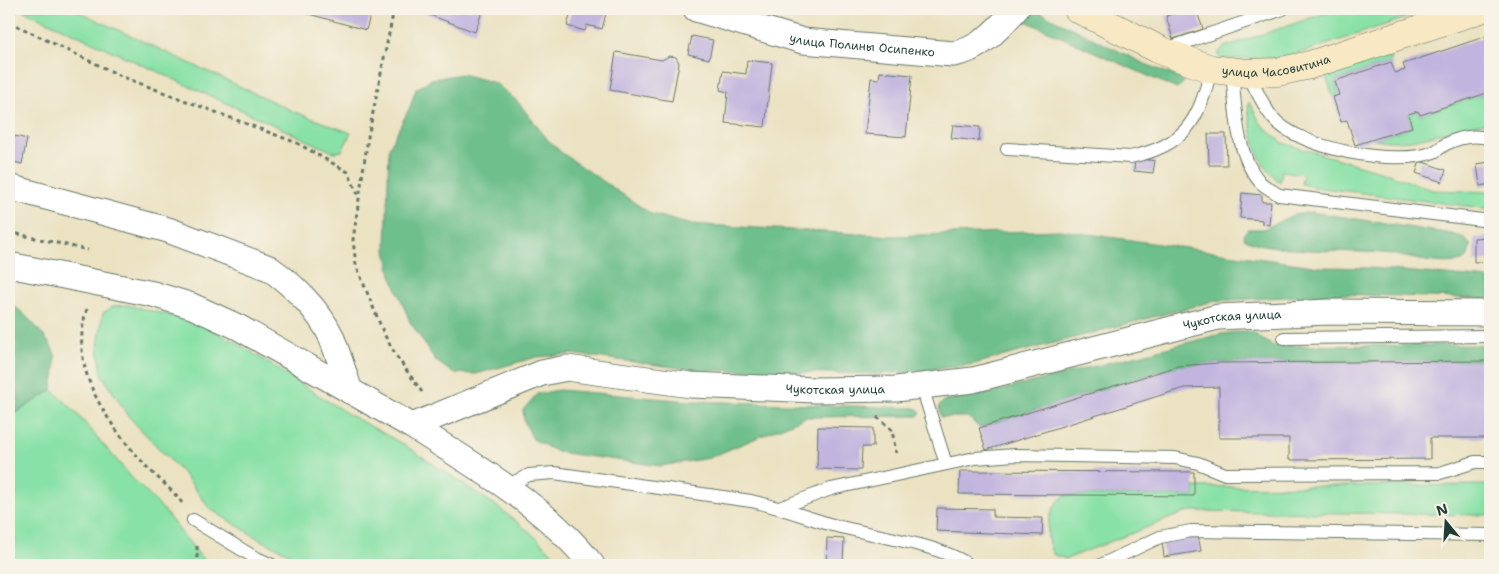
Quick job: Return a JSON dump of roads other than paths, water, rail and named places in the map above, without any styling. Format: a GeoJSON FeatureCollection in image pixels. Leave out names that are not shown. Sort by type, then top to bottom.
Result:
{"type":"FeatureCollection","features":[{"type":"Feature","properties":{"kind":"street","name":"улица Полины Осипенко"},"geometry":{"type":"LineString","coordinates":[[696,9],[803,41],[953,54],[971,50],[982,43],[1016,9]]}},
{"type":"Feature","properties":{"kind":"street","name":"улица Часовитина"},"geometry":{"type":"LineString","coordinates":[[1078,9],[1162,51],[1230,72],[1277,72],[1310,65],[1481,9]]}},
{"type":"Feature","properties":{"kind":"street"},"geometry":{"type":"LineString","coordinates":[[9,187],[168,230],[269,268],[280,276],[321,319],[330,335],[350,391]]}},
{"type":"Feature","properties":{"kind":"street"},"geometry":{"type":"LineString","coordinates":[[9,265],[96,282],[192,306],[238,327],[412,426],[506,486],[546,517],[592,565]]}},
{"type":"Feature","properties":{"kind":"street","name":"Чукотская улица"},"geometry":{"type":"LineString","coordinates":[[412,426],[542,372],[567,368],[691,385],[816,390],[877,390],[922,387],[973,380],[1218,317],[1328,312],[1490,314]]}},
{"type":"Feature","properties":{"kind":"lane"},"geometry":{"type":"LineString","coordinates":[[1162,51],[1283,9]]}},
{"type":"Feature","properties":{"kind":"lane"},"geometry":{"type":"LineString","coordinates":[[1230,72],[1272,117],[1291,133],[1323,146],[1340,150],[1401,157],[1434,152],[1445,144],[1461,138],[1479,136],[1490,139]]}},
{"type":"Feature","properties":{"kind":"lane"},"geometry":{"type":"LineString","coordinates":[[1008,149],[1130,157],[1150,153],[1165,147],[1182,133],[1194,120],[1204,99],[1230,72]]}},
{"type":"Feature","properties":{"kind":"lane"},"geometry":{"type":"LineString","coordinates":[[1230,72],[1241,141],[1247,161],[1260,182],[1279,195],[1490,221]]}},
{"type":"Feature","properties":{"kind":"lane"},"geometry":{"type":"LineString","coordinates":[[1284,338],[1490,336]]}},
{"type":"Feature","properties":{"kind":"lane"},"geometry":{"type":"LineString","coordinates":[[922,387],[946,464]]}},
{"type":"Feature","properties":{"kind":"lane"},"geometry":{"type":"LineString","coordinates":[[782,508],[831,489],[975,458],[1015,455],[1175,458],[1198,462],[1225,474],[1440,473],[1475,462],[1490,462]]}},
{"type":"Feature","properties":{"kind":"lane"},"geometry":{"type":"LineString","coordinates":[[506,486],[529,475],[554,473],[741,499],[782,508],[828,524],[939,551],[959,558],[969,565]]}},
{"type":"Feature","properties":{"kind":"lane"},"geometry":{"type":"LineString","coordinates":[[193,520],[254,557],[272,565]]}},
{"type":"Feature","properties":{"kind":"lane"},"geometry":{"type":"LineString","coordinates":[[1101,565],[1160,537],[1191,531],[1490,535]]}}]}
